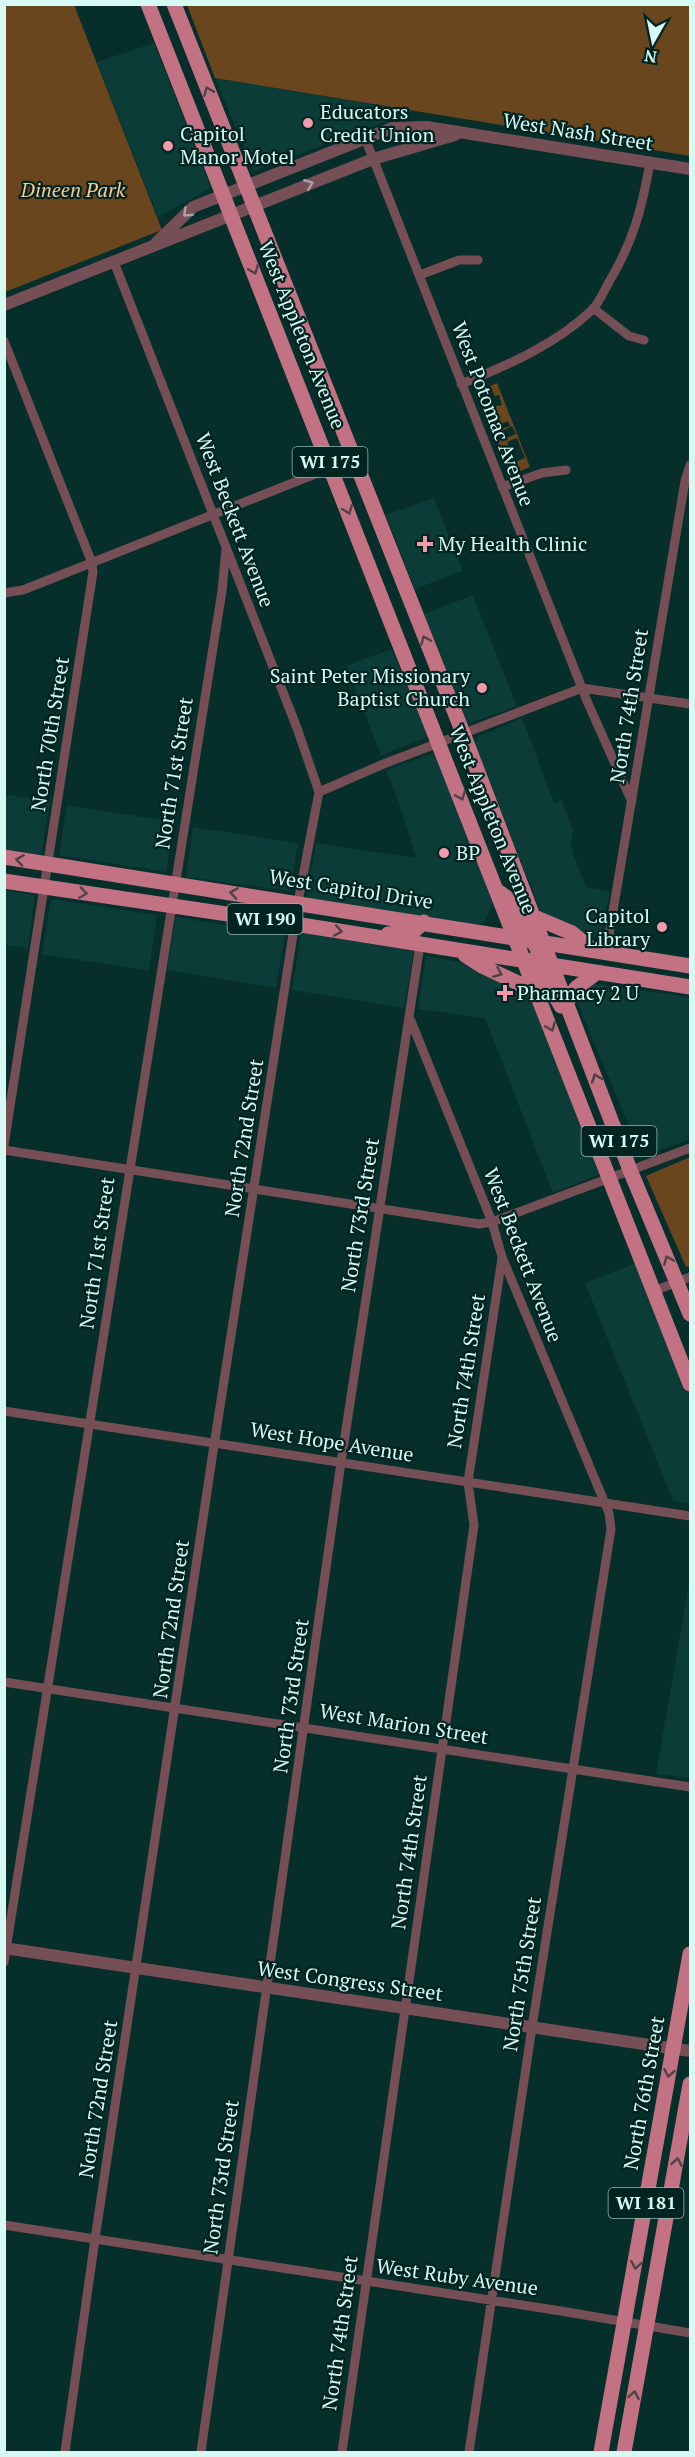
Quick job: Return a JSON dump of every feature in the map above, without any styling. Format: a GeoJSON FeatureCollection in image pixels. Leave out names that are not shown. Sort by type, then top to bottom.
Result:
{"type":"FeatureCollection","features":[{"type":"Feature","properties":{"kind":"main road","name":"West Appleton Avenue"},"geometry":{"type":"LineString","coordinates":[[148,4],[501,897],[535,952]]}},
{"type":"Feature","properties":{"kind":"main road","name":"West Appleton Avenue"},"geometry":{"type":"LineString","coordinates":[[174,4],[534,917],[537,992],[690,1384]]}},
{"type":"Feature","properties":{"kind":"main road","name":"West Capitol Drive"},"geometry":{"type":"LineString","coordinates":[[4,857],[458,927],[478,931],[596,974],[690,987]]}},
{"type":"Feature","properties":{"kind":"main road","name":"West Capitol Drive"},"geometry":{"type":"LineString","coordinates":[[4,881],[296,924],[464,952],[535,952]]}},
{"type":"Feature","properties":{"kind":"main road"},"geometry":{"type":"LineString","coordinates":[[478,931],[495,920],[501,897]]}},
{"type":"Feature","properties":{"kind":"main road"},"geometry":{"type":"LineString","coordinates":[[534,917],[572,933],[600,952]]}},
{"type":"Feature","properties":{"kind":"main road"},"geometry":{"type":"LineString","coordinates":[[373,937],[413,932],[424,922]]}},
{"type":"Feature","properties":{"kind":"main road"},"geometry":{"type":"LineString","coordinates":[[420,945],[426,939],[458,927]]}},
{"type":"Feature","properties":{"kind":"main road"},"geometry":{"type":"LineString","coordinates":[[464,952],[482,966],[537,992]]}},
{"type":"Feature","properties":{"kind":"main road"},"geometry":{"type":"LineString","coordinates":[[535,952],[569,958],[600,952],[684,965]]}},
{"type":"Feature","properties":{"kind":"main road"},"geometry":{"type":"LineString","coordinates":[[535,952],[558,1003],[570,1009],[576,987],[596,974]]}},
{"type":"Feature","properties":{"kind":"main road"},"geometry":{"type":"LineString","coordinates":[[653,981],[658,973],[684,965]]}},
{"type":"Feature","properties":{"kind":"main road","name":"WI 175"},"geometry":{"type":"LineString","coordinates":[[570,1009],[630,1170],[684,1279],[690,1314]]}},
{"type":"Feature","properties":{"kind":"main road","name":"North 76th Street"},"geometry":{"type":"LineString","coordinates":[[601,2452],[690,1954]]}},
{"type":"Feature","properties":{"kind":"main road","name":"WI 181"},"geometry":{"type":"LineString","coordinates":[[624,2452],[690,2084]]}},
{"type":"Feature","properties":{"kind":"street","name":"West Nash Street"},"geometry":{"type":"LineString","coordinates":[[156,243],[193,207],[245,184],[392,128],[410,126],[690,169]]}},
{"type":"Feature","properties":{"kind":"street","name":"West Nash Street"},"geometry":{"type":"LineString","coordinates":[[4,305],[373,159],[459,134]]}},
{"type":"Feature","properties":{"kind":"street","name":"West Potomac Avenue"},"geometry":{"type":"LineString","coordinates":[[365,138],[582,688],[632,802]]}},
{"type":"Feature","properties":{"kind":"street"},"geometry":{"type":"LineString","coordinates":[[461,384],[519,361],[558,337],[593,308],[626,253],[641,213],[650,162]]}},
{"type":"Feature","properties":{"kind":"street"},"geometry":{"type":"LineString","coordinates":[[420,275],[459,260],[478,260]]}},
{"type":"Feature","properties":{"kind":"street","name":"West Beckett Avenue"},"geometry":{"type":"LineString","coordinates":[[114,262],[214,514],[319,792]]}},
{"type":"Feature","properties":{"kind":"street"},"geometry":{"type":"LineString","coordinates":[[593,308],[629,336],[644,340]]}},
{"type":"Feature","properties":{"kind":"street"},"geometry":{"type":"LineString","coordinates":[[4,360],[6,344]]}},
{"type":"Feature","properties":{"kind":"street","name":"North 70th Street"},"geometry":{"type":"LineString","coordinates":[[4,1148],[93,583],[92,563],[6,344]]}},
{"type":"Feature","properties":{"kind":"street"},"geometry":{"type":"LineString","coordinates":[[4,593],[24,590],[353,459]]}},
{"type":"Feature","properties":{"kind":"street","name":"North 74th Street"},"geometry":{"type":"LineString","coordinates":[[600,952],[632,802],[685,481],[690,465]]}},
{"type":"Feature","properties":{"kind":"street"},"geometry":{"type":"LineString","coordinates":[[502,487],[542,472],[566,470]]}},
{"type":"Feature","properties":{"kind":"street","name":"North 71st Street"},"geometry":{"type":"LineString","coordinates":[[4,1962],[49,1688],[128,1169],[222,591],[226,549]]}},
{"type":"Feature","properties":{"kind":"street"},"geometry":{"type":"LineString","coordinates":[[319,792],[463,733],[582,688],[690,704]]}},
{"type":"Feature","properties":{"kind":"street","name":"North 72nd Street"},"geometry":{"type":"LineString","coordinates":[[65,2452],[215,1443],[298,903],[319,792]]}},
{"type":"Feature","properties":{"kind":"street","name":"North 73rd Street"},"geometry":{"type":"LineString","coordinates":[[201,2452],[305,1726],[340,1462],[411,1019],[420,945]]}},
{"type":"Feature","properties":{"kind":"street","name":"West Beckett Avenue"},"geometry":{"type":"LineString","coordinates":[[411,1019],[492,1222],[502,1257],[604,1504]]}},
{"type":"Feature","properties":{"kind":"street"},"geometry":{"type":"LineString","coordinates":[[4,1148],[466,1223],[492,1222],[690,1148]]}},
{"type":"Feature","properties":{"kind":"street","name":"North 74th Street"},"geometry":{"type":"LineString","coordinates":[[342,2452],[474,1525],[468,1482],[502,1257]]}},
{"type":"Feature","properties":{"kind":"street"},"geometry":{"type":"LineString","coordinates":[[654,1291],[684,1279]]}},
{"type":"Feature","properties":{"kind":"street","name":"West Hope Avenue"},"geometry":{"type":"LineString","coordinates":[[4,1411],[690,1516]]}},
{"type":"Feature","properties":{"kind":"street","name":"North 75th Street"},"geometry":{"type":"LineString","coordinates":[[469,2452],[532,2027],[610,1544],[610,1517],[604,1504]]}},
{"type":"Feature","properties":{"kind":"street","name":"West Marion Street"},"geometry":{"type":"LineString","coordinates":[[4,1682],[305,1726],[690,1787]]}},
{"type":"Feature","properties":{"kind":"street","name":"West Congress Street"},"geometry":{"type":"LineString","coordinates":[[5,1948],[690,2051]]}},
{"type":"Feature","properties":{"kind":"street","name":"West Ruby Avenue"},"geometry":{"type":"LineString","coordinates":[[4,2225],[626,2322],[690,2334]]}},
{"type":"Feature","properties":{"kind":"shaded area"},"geometry":{"type":"Polygon","coordinates":[[[154,43],[211,188],[158,217],[97,62],[154,43]]]}},
{"type":"Feature","properties":{"kind":"shaded area","name":"Educators Credit Union"},"geometry":{"type":"Polygon","coordinates":[[[215,78],[297,92],[414,111],[254,171],[215,78]]]}},
{"type":"Feature","properties":{"kind":"shaded area"},"geometry":{"type":"Polygon","coordinates":[[[434,498],[463,571],[415,589],[386,515],[434,498]]]}},
{"type":"Feature","properties":{"kind":"shaded area"},"geometry":{"type":"Polygon","coordinates":[[[473,595],[516,704],[515,707],[470,723],[466,721],[424,614],[473,595]]]}},
{"type":"Feature","properties":{"kind":"shaded area"},"geometry":{"type":"Polygon","coordinates":[[[391,649],[430,736],[381,755],[346,666],[391,649]]]}},
{"type":"Feature","properties":{"kind":"shaded area"},"geometry":{"type":"Polygon","coordinates":[[[522,718],[554,803],[562,800],[573,831],[571,843],[573,854],[586,887],[610,891],[600,936],[595,937],[546,920],[542,915],[475,744],[477,737],[522,718]]]}},
{"type":"Feature","properties":{"kind":"shaded area"},"geometry":{"type":"Polygon","coordinates":[[[437,752],[493,905],[484,922],[478,925],[306,898],[316,843],[416,858],[386,770],[437,752]]]}},
{"type":"Feature","properties":{"kind":"shaded area"},"geometry":{"type":"Polygon","coordinates":[[[5,794],[50,802],[41,855],[5,849],[5,794]]]}},
{"type":"Feature","properties":{"kind":"shaded area"},"geometry":{"type":"Polygon","coordinates":[[[67,805],[174,822],[166,872],[59,855],[67,805]]]}},
{"type":"Feature","properties":{"kind":"shaded area"},"geometry":{"type":"Polygon","coordinates":[[[193,827],[298,843],[290,891],[186,877],[193,827]]]}},
{"type":"Feature","properties":{"kind":"shaded area"},"geometry":{"type":"Polygon","coordinates":[[[4,890],[35,895],[28,948],[5,945],[4,890]]]}},
{"type":"Feature","properties":{"kind":"shaded area"},"geometry":{"type":"Polygon","coordinates":[[[51,899],[157,915],[149,971],[42,954],[51,899]]]}},
{"type":"Feature","properties":{"kind":"shaded area"},"geometry":{"type":"Polygon","coordinates":[[[176,917],[285,935],[276,988],[167,970],[176,917]]]}},
{"type":"Feature","properties":{"kind":"shaded area"},"geometry":{"type":"Polygon","coordinates":[[[301,932],[414,951],[404,1008],[292,990],[301,932]]]}},
{"type":"Feature","properties":{"kind":"shaded area"},"geometry":{"type":"Polygon","coordinates":[[[426,956],[465,963],[529,991],[601,1174],[553,1193],[485,1018],[418,1009],[426,956]]]}},
{"type":"Feature","properties":{"kind":"shaded area"},"geometry":{"type":"Polygon","coordinates":[[[589,983],[690,997],[690,1139],[642,1157],[575,997],[589,983]]]}},
{"type":"Feature","properties":{"kind":"shaded area"},"geometry":{"type":"Polygon","coordinates":[[[637,1263],[690,1398],[690,1504],[673,1501],[585,1283],[637,1263]]]}},
{"type":"Feature","properties":{"kind":"shaded area"},"geometry":{"type":"Polygon","coordinates":[[[690,1578],[690,1778],[656,1774],[690,1578]]]}},
{"type":"Feature","properties":{"kind":"green space","name":"Dineen Park"},"geometry":{"type":"Polygon","coordinates":[[[5,5],[74,5],[162,230],[5,292],[5,5]]]}},
{"type":"Feature","properties":{"kind":"green space"},"geometry":{"type":"Polygon","coordinates":[[[187,5],[690,5],[690,156],[215,78],[187,5]]]}},
{"type":"Feature","properties":{"kind":"green space"},"geometry":{"type":"Polygon","coordinates":[[[497,383],[530,467],[510,475],[503,457],[511,454],[515,462],[525,458],[517,438],[507,442],[511,452],[503,455],[497,441],[516,434],[512,426],[495,435],[493,432],[510,426],[508,421],[492,428],[484,409],[502,405],[499,395],[495,396],[490,386],[497,383]]]}},
{"type":"Feature","properties":{"kind":"green space"},"geometry":{"type":"Polygon","coordinates":[[[690,1157],[690,1266],[686,1267],[646,1176],[690,1157]]]}},
{"type":"Feature","properties":{"kind":"place","name":"Educators Credit Union"},"geometry":{"type":"Point","coordinates":[308,123]}},
{"type":"Feature","properties":{"kind":"place","name":"Capitol Manor Motel"},"geometry":{"type":"Point","coordinates":[168,146]}},
{"type":"Feature","properties":{"kind":"place","name":"My Health Clinic"},"geometry":{"type":"Point","coordinates":[425,544]}},
{"type":"Feature","properties":{"kind":"place","name":"Saint Peter Missionary Baptist Church"},"geometry":{"type":"Point","coordinates":[482,688]}},
{"type":"Feature","properties":{"kind":"place","name":"BP"},"geometry":{"type":"Point","coordinates":[444,853]}},
{"type":"Feature","properties":{"kind":"place","name":"Capitol Library"},"geometry":{"type":"Point","coordinates":[662,927]}},
{"type":"Feature","properties":{"kind":"place","name":"Pharmacy 2 U"},"geometry":{"type":"Point","coordinates":[505,993]}}]}
